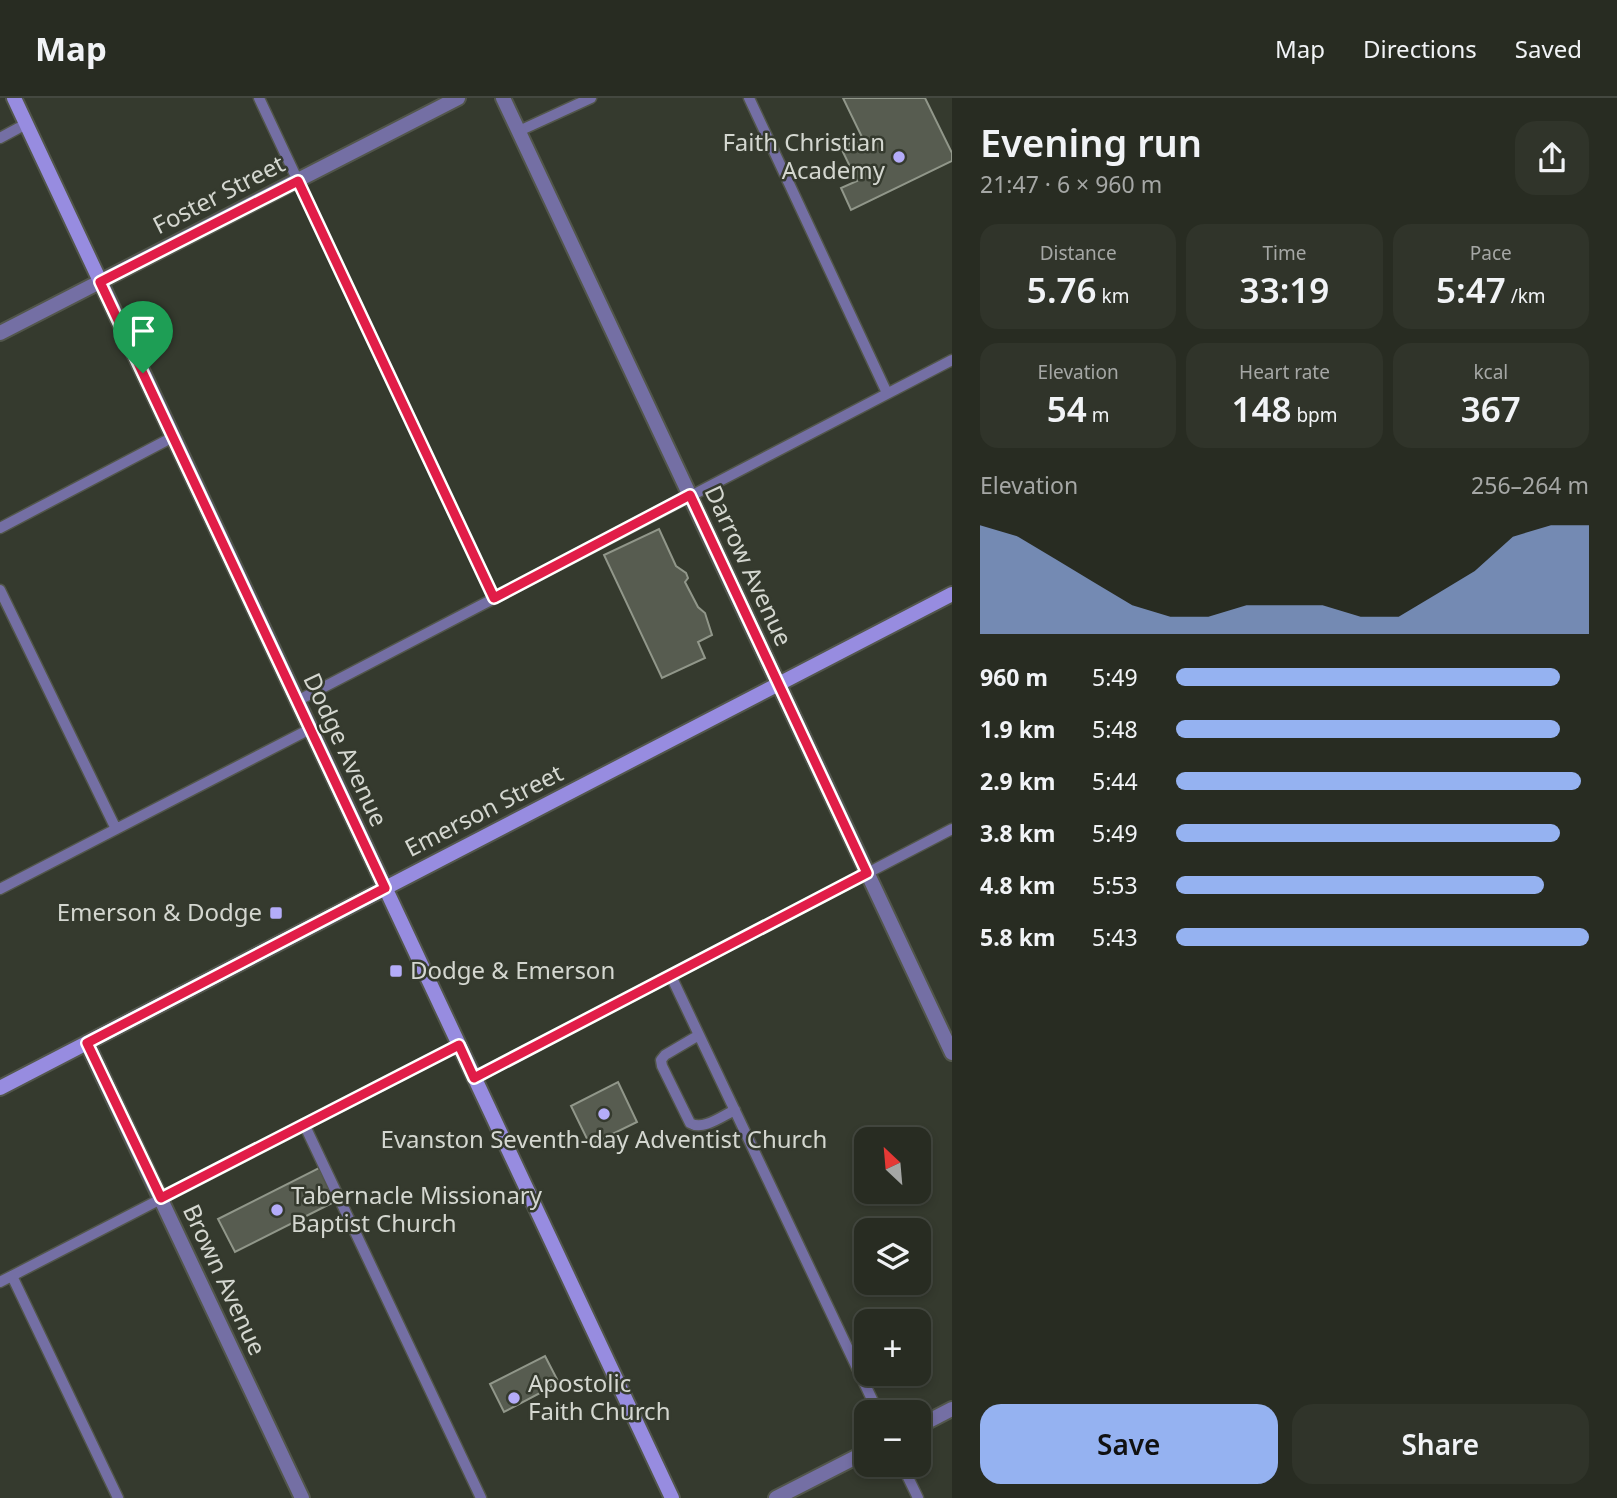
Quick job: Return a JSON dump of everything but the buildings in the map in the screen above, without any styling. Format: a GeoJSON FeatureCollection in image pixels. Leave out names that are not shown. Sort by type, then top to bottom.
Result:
{"type":"FeatureCollection","features":[{"type":"Feature","properties":{"kind":"main road","name":"Dodge Avenue"},"geometry":{"type":"LineString","coordinates":[[14,98],[672,1498]]}},
{"type":"Feature","properties":{"kind":"main road","name":"Emerson Street"},"geometry":{"type":"LineString","coordinates":[[0,1088],[952,594]]}},
{"type":"Feature","properties":{"kind":"street","name":"Foster Street"},"geometry":{"type":"LineString","coordinates":[[0,333],[458,98]]}},
{"type":"Feature","properties":{"kind":"street","name":"Darrow Avenue"},"geometry":{"type":"LineString","coordinates":[[503,98],[952,1053]]}},
{"type":"Feature","properties":{"kind":"street","name":"Brown Avenue"},"geometry":{"type":"LineString","coordinates":[[87,1043],[302,1498]]}},
{"type":"Feature","properties":{"kind":"street"},"geometry":{"type":"LineString","coordinates":[[931,1420],[952,1409]]}},
{"type":"Feature","properties":{"kind":"street"},"geometry":{"type":"LineString","coordinates":[[776,1498],[854,1458]]}},
{"type":"Feature","properties":{"kind":"lane"},"geometry":{"type":"LineString","coordinates":[[259,98],[494,598]]}},
{"type":"Feature","properties":{"kind":"lane"},"geometry":{"type":"LineString","coordinates":[[519,131],[591,98]]}},
{"type":"Feature","properties":{"kind":"lane"},"geometry":{"type":"LineString","coordinates":[[749,98],[887,393]]}},
{"type":"Feature","properties":{"kind":"lane"},"geometry":{"type":"LineString","coordinates":[[0,138],[26,124]]}},
{"type":"Feature","properties":{"kind":"lane"},"geometry":{"type":"LineString","coordinates":[[297,701],[952,360]]}},
{"type":"Feature","properties":{"kind":"lane"},"geometry":{"type":"LineString","coordinates":[[0,528],[173,437]]}},
{"type":"Feature","properties":{"kind":"lane"},"geometry":{"type":"LineString","coordinates":[[0,590],[116,829]]}},
{"type":"Feature","properties":{"kind":"lane"},"geometry":{"type":"LineString","coordinates":[[0,889],[310,729]]}},
{"type":"Feature","properties":{"kind":"lane"},"geometry":{"type":"LineString","coordinates":[[474,1078],[952,829]]}},
{"type":"Feature","properties":{"kind":"lane"},"geometry":{"type":"LineString","coordinates":[[671,976],[872,1400]]}},
{"type":"Feature","properties":{"kind":"lane"},"geometry":{"type":"LineString","coordinates":[[699,1035],[661,1060],[667,1077],[690,1123],[695,1126],[702,1126],[735,1110]]}},
{"type":"Feature","properties":{"kind":"lane"},"geometry":{"type":"LineString","coordinates":[[0,1282],[459,1045]]}},
{"type":"Feature","properties":{"kind":"lane"},"geometry":{"type":"LineString","coordinates":[[304,1124],[481,1498]]}},
{"type":"Feature","properties":{"kind":"lane"},"geometry":{"type":"LineString","coordinates":[[12,1276],[118,1498]]}},
{"type":"Feature","properties":{"kind":"lane"},"geometry":{"type":"LineString","coordinates":[[908,1477],[918,1498]]}},
{"type":"Feature","properties":{"kind":"place","name":"Faith Christian Academy"},"geometry":{"type":"Point","coordinates":[899,157]}},
{"type":"Feature","properties":{"kind":"place","name":"Emerson & Dodge"},"geometry":{"type":"Point","coordinates":[276,913]}},
{"type":"Feature","properties":{"kind":"place","name":"Dodge & Emerson"},"geometry":{"type":"Point","coordinates":[396,971]}},
{"type":"Feature","properties":{"kind":"place","name":"Evanston Seventh-day Adventist Church"},"geometry":{"type":"Point","coordinates":[604,1114]}},
{"type":"Feature","properties":{"kind":"place","name":"Tabernacle Missionary Baptist Church"},"geometry":{"type":"Point","coordinates":[277,1210]}},
{"type":"Feature","properties":{"kind":"place","name":"Apostolic Faith Church"},"geometry":{"type":"Point","coordinates":[514,1398]}},
{"type":"Feature","properties":{"kind":"route"},"geometry":{"type":"LineString","coordinates":[[298,181],[494,598],[690,495],[867,873],[474,1078],[459,1045],[161,1198],[87,1043],[385,888],[143,373],[100,282],[298,181]]}}]}
